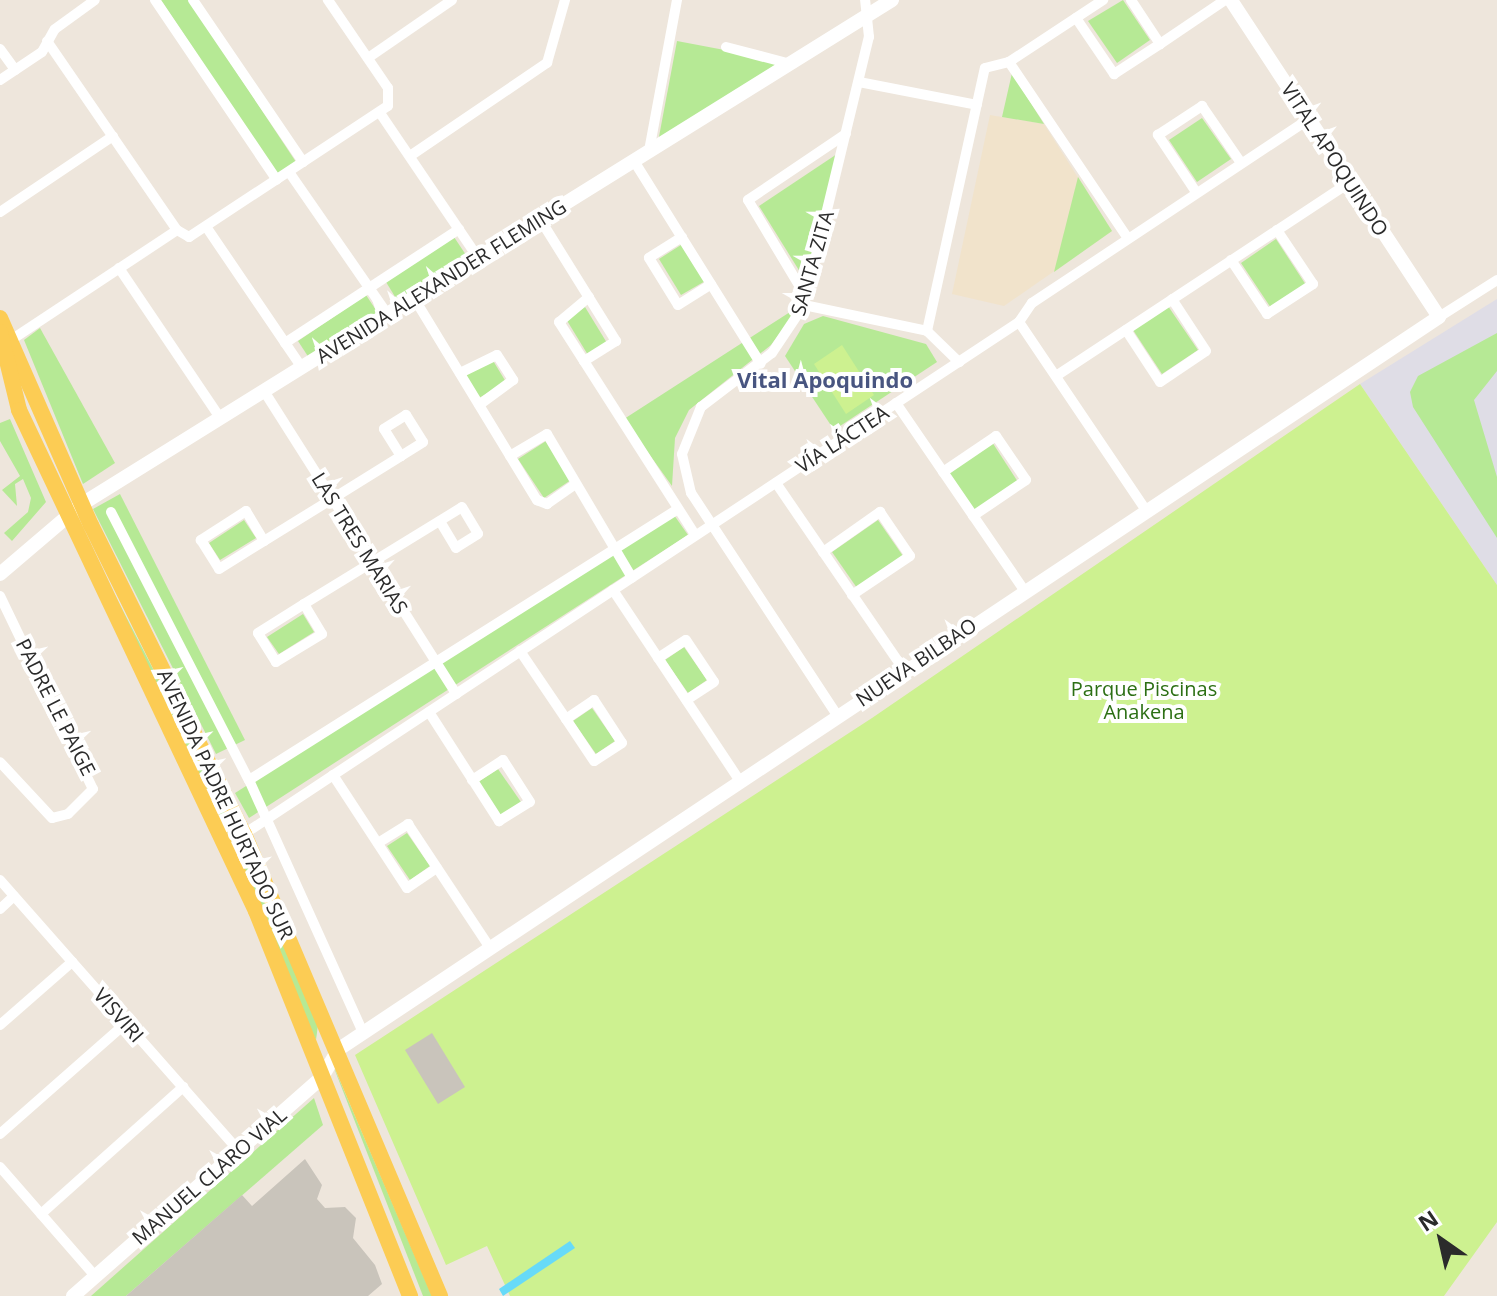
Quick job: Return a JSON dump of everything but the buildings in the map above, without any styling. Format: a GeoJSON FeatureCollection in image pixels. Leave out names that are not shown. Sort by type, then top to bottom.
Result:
{"type":"FeatureCollection","features":[{"type":"Feature","properties":{"kind":"main road","name":"AVENIDA PADRE HURTADO SUR"},"geometry":{"type":"LineString","coordinates":[[0,318],[82,504],[244,834],[339,1049],[440,1296]]}},
{"type":"Feature","properties":{"kind":"main road","name":"AVENIDA PADRE HURTADO SUR"},"geometry":{"type":"LineString","coordinates":[[6,336],[10,387],[65,516],[239,874],[410,1296]]}},
{"type":"Feature","properties":{"kind":"street"},"geometry":{"type":"LineString","coordinates":[[0,80],[95,0]]}},
{"type":"Feature","properties":{"kind":"street"},"geometry":{"type":"LineString","coordinates":[[155,0],[277,180]]}},
{"type":"Feature","properties":{"kind":"street"},"geometry":{"type":"LineString","coordinates":[[193,0],[303,162]]}},
{"type":"Feature","properties":{"kind":"street"},"geometry":{"type":"LineString","coordinates":[[6,336],[181,233],[207,228],[380,113],[390,92],[328,0]]}},
{"type":"Feature","properties":{"kind":"street"},"geometry":{"type":"LineString","coordinates":[[368,58],[452,0]]}},
{"type":"Feature","properties":{"kind":"street"},"geometry":{"type":"LineString","coordinates":[[410,156],[547,63],[565,0]]}},
{"type":"Feature","properties":{"kind":"street"},"geometry":{"type":"LineString","coordinates":[[649,151],[677,0]]}},
{"type":"Feature","properties":{"kind":"street","name":"AVENIDA ALEXANDER FLEMING"},"geometry":{"type":"LineString","coordinates":[[0,574],[82,504],[791,64],[866,7],[892,0]]}},
{"type":"Feature","properties":{"kind":"street"},"geometry":{"type":"LineString","coordinates":[[927,331],[985,68],[1009,62],[1103,0]]}},
{"type":"Feature","properties":{"kind":"street"},"geometry":{"type":"LineString","coordinates":[[1131,0],[1160,44]]}},
{"type":"Feature","properties":{"kind":"street"},"geometry":{"type":"LineString","coordinates":[[1076,18],[1114,74],[1225,0]]}},
{"type":"Feature","properties":{"kind":"street","name":"VITAL APOQUINDO"},"geometry":{"type":"LineString","coordinates":[[1231,0],[1439,317]]}},
{"type":"Feature","properties":{"kind":"street","name":"SANTA ZITA"},"geometry":{"type":"LineString","coordinates":[[837,715],[711,525],[684,475],[686,434],[708,399],[761,364],[805,301],[859,82],[866,7]]}},
{"type":"Feature","properties":{"kind":"street"},"geometry":{"type":"LineString","coordinates":[[47,41],[181,233]]}},
{"type":"Feature","properties":{"kind":"street"},"geometry":{"type":"LineString","coordinates":[[726,47],[791,64]]}},
{"type":"Feature","properties":{"kind":"street"},"geometry":{"type":"LineString","coordinates":[[0,49],[15,70]]}},
{"type":"Feature","properties":{"kind":"street"},"geometry":{"type":"LineString","coordinates":[[1009,62],[1127,237]]}},
{"type":"Feature","properties":{"kind":"street"},"geometry":{"type":"LineString","coordinates":[[859,82],[977,105]]}},
{"type":"Feature","properties":{"kind":"street"},"geometry":{"type":"LineString","coordinates":[[1196,192],[1158,135],[1202,106],[1241,163]]}},
{"type":"Feature","properties":{"kind":"street"},"geometry":{"type":"LineString","coordinates":[[380,113],[478,258]]}},
{"type":"Feature","properties":{"kind":"street","name":"VÍA LÁCTEA"},"geometry":{"type":"LineString","coordinates":[[244,834],[1019,322],[1032,303],[1127,237],[1309,119]]}},
{"type":"Feature","properties":{"kind":"street"},"geometry":{"type":"LineString","coordinates":[[846,134],[748,200],[805,301],[927,331],[959,362]]}},
{"type":"Feature","properties":{"kind":"street"},"geometry":{"type":"LineString","coordinates":[[0,212],[113,136]]}},
{"type":"Feature","properties":{"kind":"street"},"geometry":{"type":"LineString","coordinates":[[634,161],[761,364]]}},
{"type":"Feature","properties":{"kind":"street"},"geometry":{"type":"LineString","coordinates":[[289,172],[388,315]]}},
{"type":"Feature","properties":{"kind":"street"},"geometry":{"type":"LineString","coordinates":[[1056,376],[1350,182]]}},
{"type":"Feature","properties":{"kind":"street"},"geometry":{"type":"LineString","coordinates":[[540,219],[616,341],[584,361]]}},
{"type":"Feature","properties":{"kind":"street"},"geometry":{"type":"LineString","coordinates":[[207,228],[302,368]]}},
{"type":"Feature","properties":{"kind":"street"},"geometry":{"type":"LineString","coordinates":[[285,343],[459,229]]}},
{"type":"Feature","properties":{"kind":"street"},"geometry":{"type":"LineString","coordinates":[[1231,260],[1267,314],[1302,292],[1313,284],[1277,230]]}},
{"type":"Feature","properties":{"kind":"street"},"geometry":{"type":"LineString","coordinates":[[682,237],[649,258],[678,305],[711,284]]}},
{"type":"Feature","properties":{"kind":"street"},"geometry":{"type":"LineString","coordinates":[[119,268],[220,418]]}},
{"type":"Feature","properties":{"kind":"street","name":"NUEVA BILBAO"},"geometry":{"type":"LineString","coordinates":[[339,1049],[1145,509],[1497,280]]}},
{"type":"Feature","properties":{"kind":"street"},"geometry":{"type":"LineString","coordinates":[[589,297],[559,322],[695,535]]}},
{"type":"Feature","properties":{"kind":"street"},"geometry":{"type":"LineString","coordinates":[[414,298],[537,500],[547,504],[576,484]]}},
{"type":"Feature","properties":{"kind":"street"},"geometry":{"type":"LineString","coordinates":[[1126,330],[1160,382],[1183,367],[1206,351],[1172,299]]}},
{"type":"Feature","properties":{"kind":"street"},"geometry":{"type":"LineString","coordinates":[[1019,322],[1145,509]]}},
{"type":"Feature","properties":{"kind":"street"},"geometry":{"type":"LineString","coordinates":[[460,373],[497,355],[513,380],[479,405]]}},
{"type":"Feature","properties":{"kind":"street","name":"LAS TRES MARIAS"},"geometry":{"type":"LineString","coordinates":[[264,391],[456,694]]}},
{"type":"Feature","properties":{"kind":"street"},"geometry":{"type":"LineString","coordinates":[[896,403],[1024,590]]}},
{"type":"Feature","properties":{"kind":"street"},"geometry":{"type":"LineString","coordinates":[[510,456],[547,434],[632,578]]}},
{"type":"Feature","properties":{"kind":"street"},"geometry":{"type":"LineString","coordinates":[[943,472],[996,436],[1026,480],[973,516]]}},
{"type":"Feature","properties":{"kind":"street"},"geometry":{"type":"LineString","coordinates":[[264,541],[246,511],[201,540],[219,569],[401,456]]}},
{"type":"Feature","properties":{"kind":"street"},"geometry":{"type":"LineString","coordinates":[[776,483],[904,670]]}},
{"type":"Feature","properties":{"kind":"street"},"geometry":{"type":"LineString","coordinates":[[249,780],[678,509]]}},
{"type":"Feature","properties":{"kind":"street","name":"AVENIDA PADRE HURTADO SUR"},"geometry":{"type":"LineString","coordinates":[[111,512],[249,780],[363,1033]]}},
{"type":"Feature","properties":{"kind":"street"},"geometry":{"type":"LineString","coordinates":[[823,552],[880,512],[903,545],[910,556],[852,595]]}},
{"type":"Feature","properties":{"kind":"street"},"geometry":{"type":"LineString","coordinates":[[304,604],[322,634],[276,662],[258,633],[304,604],[440,521]]}},
{"type":"Feature","properties":{"kind":"street"},"geometry":{"type":"LineString","coordinates":[[613,590],[739,780]]}},
{"type":"Feature","properties":{"kind":"street","name":"PADRE LE PAIGE"},"geometry":{"type":"LineString","coordinates":[[0,596],[93,789],[68,814],[52,818],[0,762]]}},
{"type":"Feature","properties":{"kind":"street"},"geometry":{"type":"LineString","coordinates":[[658,658],[686,640],[714,682],[686,700]]}},
{"type":"Feature","properties":{"kind":"street"},"geometry":{"type":"LineString","coordinates":[[520,651],[594,761],[622,743],[594,700],[566,719]]}},
{"type":"Feature","properties":{"kind":"street"},"geometry":{"type":"LineString","coordinates":[[429,712],[472,780],[499,821],[530,802],[503,760],[472,780]]}},
{"type":"Feature","properties":{"kind":"street"},"geometry":{"type":"LineString","coordinates":[[333,775],[407,888],[437,868]]}},
{"type":"Feature","properties":{"kind":"street"},"geometry":{"type":"LineString","coordinates":[[378,843],[408,824],[490,948]]}},
{"type":"Feature","properties":{"kind":"street","name":"VISVIRI"},"geometry":{"type":"LineString","coordinates":[[0,880],[238,1150]]}},
{"type":"Feature","properties":{"kind":"street"},"geometry":{"type":"LineString","coordinates":[[0,909],[14,896]]}},
{"type":"Feature","properties":{"kind":"street"},"geometry":{"type":"LineString","coordinates":[[0,1025],[72,962]]}},
{"type":"Feature","properties":{"kind":"street"},"geometry":{"type":"LineString","coordinates":[[0,1134],[126,1023]]}},
{"type":"Feature","properties":{"kind":"street","name":"MANUEL CLARO VIAL"},"geometry":{"type":"LineString","coordinates":[[73,1296],[322,1077],[339,1049]]}},
{"type":"Feature","properties":{"kind":"street"},"geometry":{"type":"LineString","coordinates":[[41,1214],[183,1087]]}},
{"type":"Feature","properties":{"kind":"street"},"geometry":{"type":"LineString","coordinates":[[0,1167],[95,1276]]}},
{"type":"Feature","properties":{"kind":"shaded area"},"geometry":{"type":"Polygon","coordinates":[[[990,115],[1044,124],[1112,231],[1004,306],[952,294],[990,115]]]}},
{"type":"Feature","properties":{"kind":"shaded area"},"geometry":{"type":"Polygon","coordinates":[[[1497,299],[1497,585],[1360,384],[1497,299]]]}},
{"type":"Feature","properties":{"kind":"green space"},"geometry":{"type":"Polygon","coordinates":[[[161,0],[189,0],[296,162],[278,176],[161,0]]]}},
{"type":"Feature","properties":{"kind":"green space"},"geometry":{"type":"Polygon","coordinates":[[[1123,0],[1150,40],[1117,63],[1088,21],[1123,0]]]}},
{"type":"Feature","properties":{"kind":"green space"},"geometry":{"type":"Polygon","coordinates":[[[677,41],[788,62],[658,142],[677,41]]]}},
{"type":"Feature","properties":{"kind":"green space"},"geometry":{"type":"Polygon","coordinates":[[[1012,73],[1044,124],[1002,117],[1012,73]]]}},
{"type":"Feature","properties":{"kind":"green space"},"geometry":{"type":"Polygon","coordinates":[[[1202,118],[1231,159],[1197,182],[1169,140],[1202,118]]]}},
{"type":"Feature","properties":{"kind":"green space"},"geometry":{"type":"Polygon","coordinates":[[[837,154],[805,280],[759,206],[837,154]]]}},
{"type":"Feature","properties":{"kind":"green space"},"geometry":{"type":"Polygon","coordinates":[[[1078,177],[1112,231],[1054,272],[1078,177]]]}},
{"type":"Feature","properties":{"kind":"green space"},"geometry":{"type":"Polygon","coordinates":[[[454,237],[466,255],[397,300],[386,282],[454,237]]]}},
{"type":"Feature","properties":{"kind":"green space"},"geometry":{"type":"Polygon","coordinates":[[[1276,239],[1306,285],[1271,308],[1241,263],[1276,239]]]}},
{"type":"Feature","properties":{"kind":"green space"},"geometry":{"type":"Polygon","coordinates":[[[684,243],[707,280],[681,295],[659,259],[684,243]]]}},
{"type":"Feature","properties":{"kind":"green space"},"geometry":{"type":"Polygon","coordinates":[[[366,295],[378,313],[309,358],[298,341],[366,295]]]}},
{"type":"Feature","properties":{"kind":"green space"},"geometry":{"type":"Polygon","coordinates":[[[801,305],[771,345],[689,410],[675,438],[672,486],[624,419],[801,305]]]}},
{"type":"Feature","properties":{"kind":"green space"},"geometry":{"type":"Polygon","coordinates":[[[1168,306],[1198,350],[1162,374],[1133,330],[1168,306]]]}},
{"type":"Feature","properties":{"kind":"green space"},"geometry":{"type":"Polygon","coordinates":[[[585,307],[607,343],[588,355],[566,319],[585,307]]]}},
{"type":"Feature","properties":{"kind":"green space"},"geometry":{"type":"Polygon","coordinates":[[[823,316],[926,344],[937,362],[834,430],[785,356],[804,324],[823,316]]]}},
{"type":"Feature","properties":{"kind":"green space"},"geometry":{"type":"Polygon","coordinates":[[[40,328],[115,463],[83,484],[24,340],[40,328]]]}},
{"type":"Feature","properties":{"kind":"green space"},"geometry":{"type":"Polygon","coordinates":[[[1497,333],[1497,371],[1474,400],[1497,477],[1497,538],[1413,407],[1410,392],[1418,376],[1497,333]]]}},
{"type":"Feature","properties":{"kind":"green space"},"geometry":{"type":"Polygon","coordinates":[[[842,345],[874,395],[846,414],[814,364],[842,345]]]}},
{"type":"Feature","properties":{"kind":"green space"},"geometry":{"type":"Polygon","coordinates":[[[492,359],[506,382],[479,398],[465,375],[492,359]]]}},
{"type":"Feature","properties":{"kind":"green space","name":"Parque Piscinas Anakena"},"geometry":{"type":"Polygon","coordinates":[[[1360,384],[1497,585],[1497,1222],[1444,1296],[510,1296],[487,1246],[446,1265],[355,1055],[872,718],[1360,384]]]}},
{"type":"Feature","properties":{"kind":"green space"},"geometry":{"type":"Polygon","coordinates":[[[10,419],[46,502],[12,541],[4,533],[28,512],[31,498],[23,479],[15,484],[17,506],[2,490],[20,476],[0,441],[0,423],[10,419]]]}},
{"type":"Feature","properties":{"kind":"green space"},"geometry":{"type":"Polygon","coordinates":[[[546,441],[571,480],[544,498],[518,459],[546,441]]]}},
{"type":"Feature","properties":{"kind":"green space"},"geometry":{"type":"Polygon","coordinates":[[[992,442],[1018,482],[973,512],[946,472],[992,442]]]}},
{"type":"Feature","properties":{"kind":"green space"},"geometry":{"type":"Polygon","coordinates":[[[120,494],[245,740],[216,754],[93,509],[120,494]]]}},
{"type":"Feature","properties":{"kind":"green space"},"geometry":{"type":"Polygon","coordinates":[[[674,515],[688,535],[249,818],[235,793],[674,515]]]}},
{"type":"Feature","properties":{"kind":"green space"},"geometry":{"type":"Polygon","coordinates":[[[244,520],[256,538],[220,560],[209,543],[244,520]]]}},
{"type":"Feature","properties":{"kind":"green space"},"geometry":{"type":"Polygon","coordinates":[[[878,520],[903,556],[857,588],[832,552],[878,520]]]}},
{"type":"Feature","properties":{"kind":"green space"},"geometry":{"type":"Polygon","coordinates":[[[102,570],[234,826],[318,1025],[316,1040],[102,570]]]}},
{"type":"Feature","properties":{"kind":"green space"},"geometry":{"type":"Polygon","coordinates":[[[303,614],[314,632],[279,654],[267,637],[303,614]]]}},
{"type":"Feature","properties":{"kind":"green space"},"geometry":{"type":"Polygon","coordinates":[[[684,647],[707,680],[688,693],[665,660],[684,647]]]}},
{"type":"Feature","properties":{"kind":"green space"},"geometry":{"type":"Polygon","coordinates":[[[592,708],[615,741],[596,754],[573,721],[592,708]]]}},
{"type":"Feature","properties":{"kind":"green space"},"geometry":{"type":"Polygon","coordinates":[[[498,769],[521,802],[501,816],[478,782],[498,769]]]}},
{"type":"Feature","properties":{"kind":"green space"},"geometry":{"type":"Polygon","coordinates":[[[407,833],[430,866],[410,880],[387,846],[407,833]]]}},
{"type":"Feature","properties":{"kind":"green space"},"geometry":{"type":"Polygon","coordinates":[[[334,1067],[432,1296],[423,1296],[334,1067]]]}},
{"type":"Feature","properties":{"kind":"green space"},"geometry":{"type":"Polygon","coordinates":[[[314,1098],[323,1125],[126,1296],[91,1296],[314,1098]]]}},
{"type":"Feature","properties":{"kind":"water"},"geometry":{"type":"Polygon","coordinates":[[[570,1241],[575,1248],[503,1296],[499,1289],[570,1241]]]}},
{"type":"Feature","properties":{"kind":"district","name":"Vital Apoquindo"},"geometry":{"type":"Point","coordinates":[825,380]}}]}
